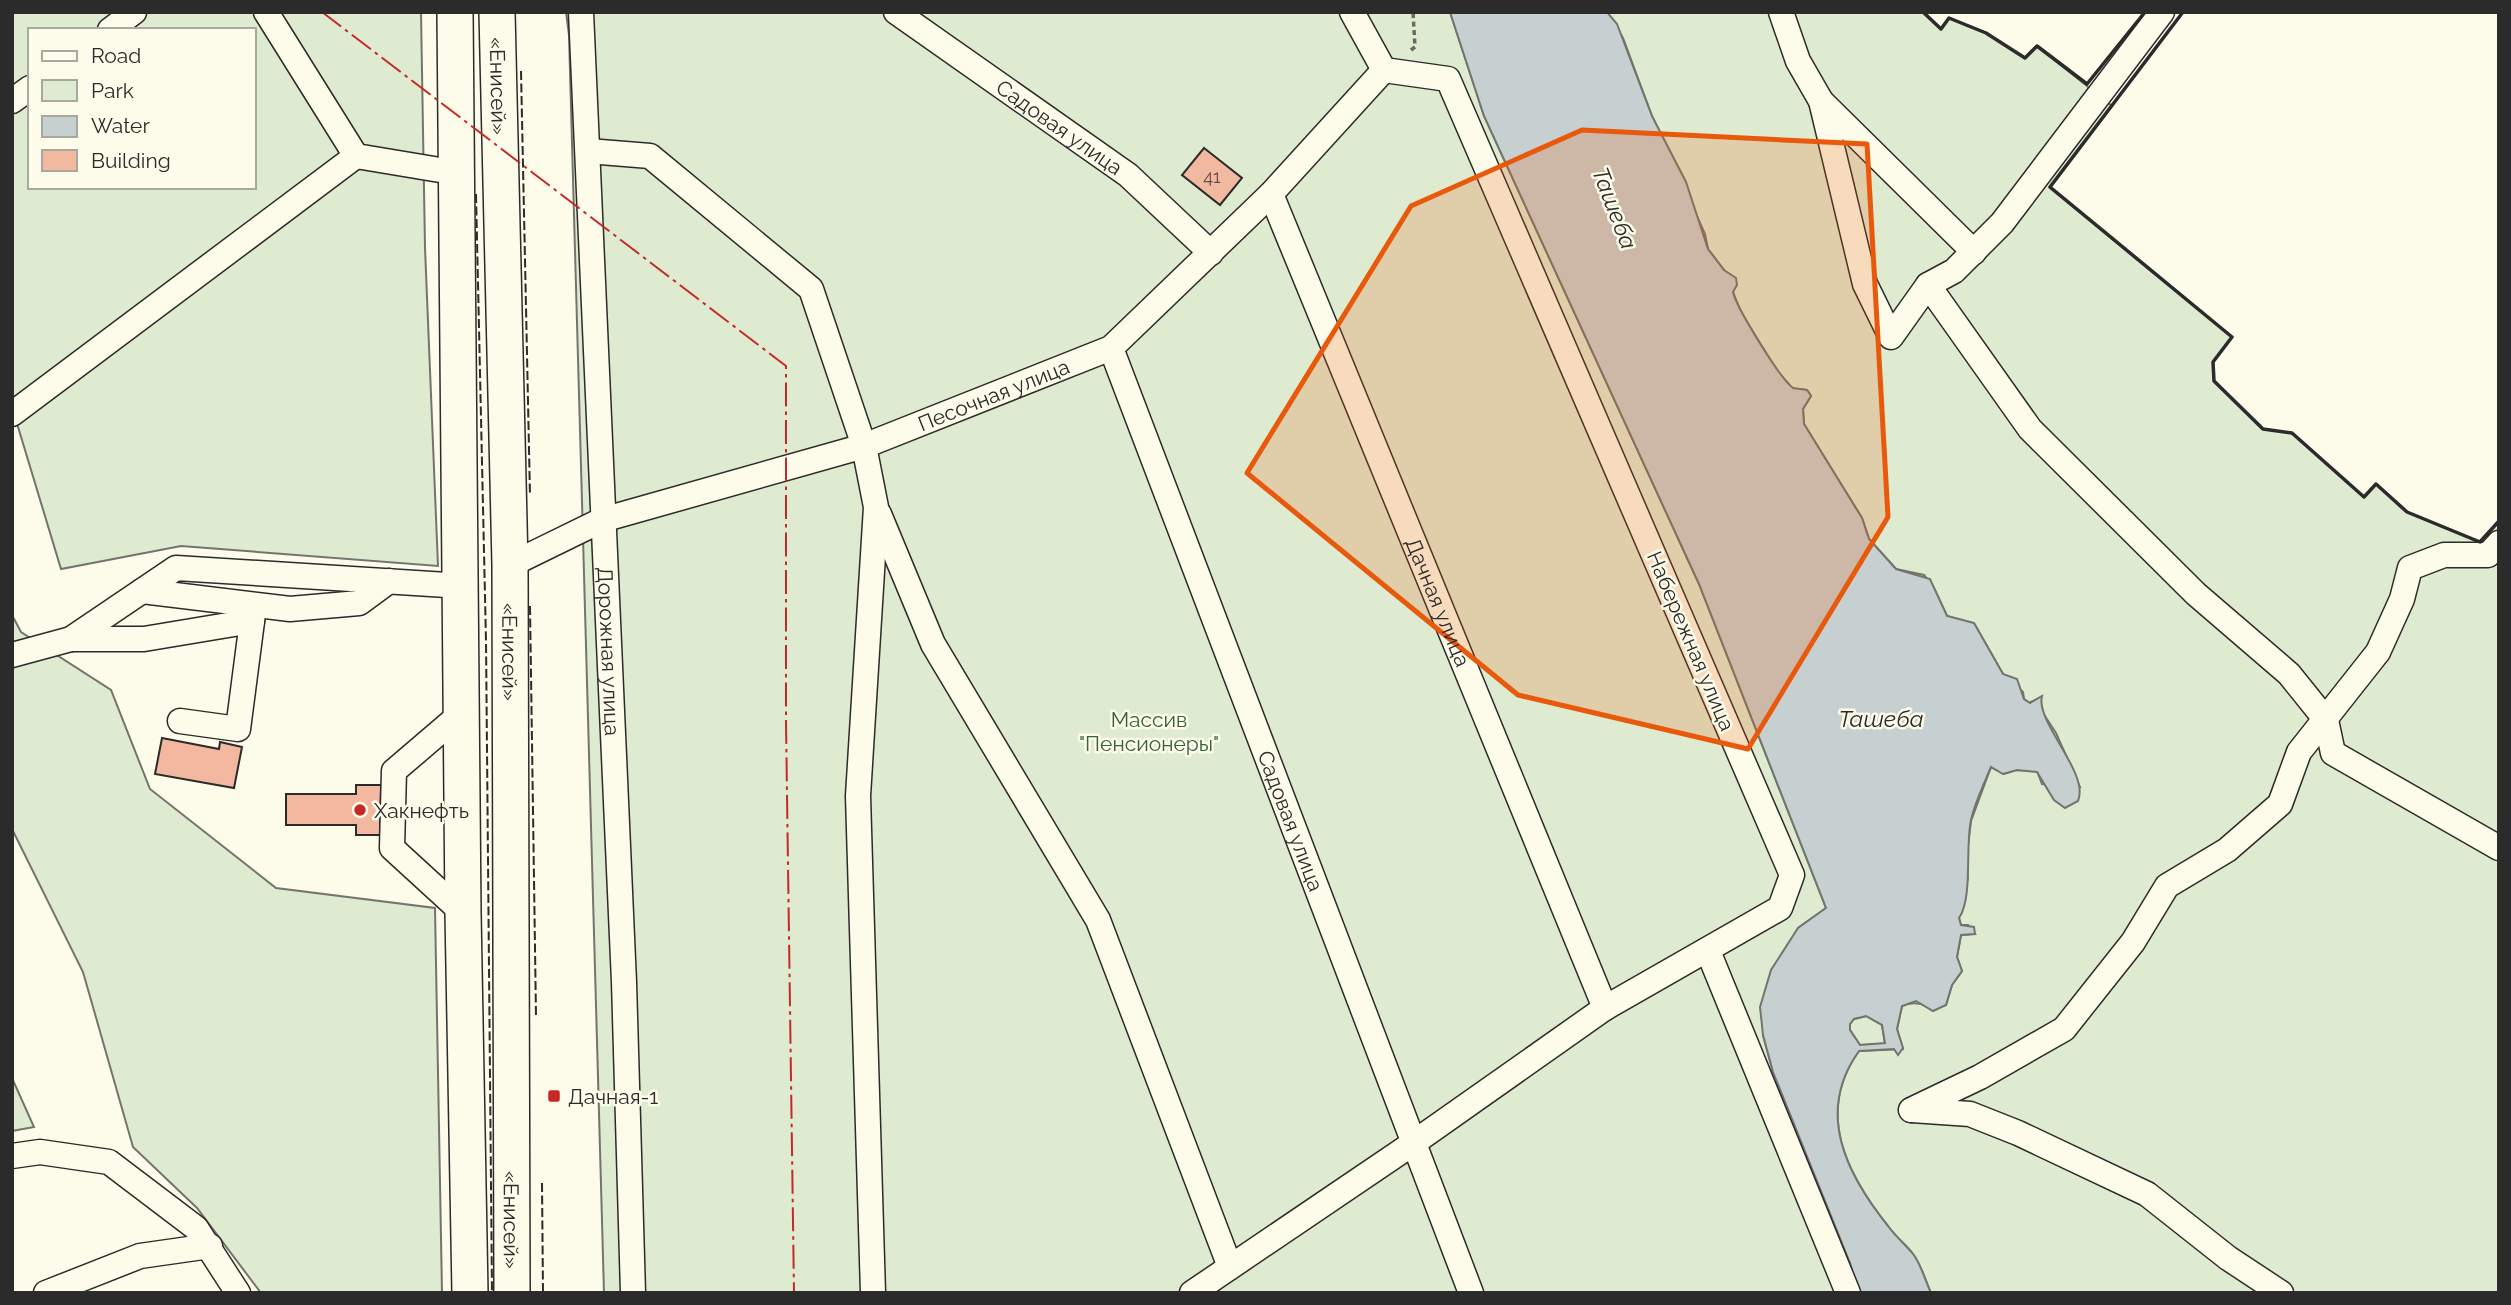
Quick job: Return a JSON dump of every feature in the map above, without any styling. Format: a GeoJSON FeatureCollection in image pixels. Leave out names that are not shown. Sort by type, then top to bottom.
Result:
{"type":"FeatureCollection","features":[{"type":"Feature","properties":{"kind":"highway","name":"«Енисей»"},"geometry":{"type":"LineString","coordinates":[[456,12],[463,586],[463,913],[470,1293]]}},
{"type":"Feature","properties":{"kind":"highway","name":"«Енисей»"},"geometry":{"type":"LineString","coordinates":[[497,12],[510,565],[512,1293]]}},
{"type":"Feature","properties":{"kind":"street"},"geometry":{"type":"LineString","coordinates":[[113,28],[134,12]]}},
{"type":"Feature","properties":{"kind":"street"},"geometry":{"type":"LineString","coordinates":[[266,12],[356,156]]}},
{"type":"Feature","properties":{"kind":"street","name":"Дорожная улица"},"geometry":{"type":"LineString","coordinates":[[581,12],[624,982],[633,1293]]}},
{"type":"Feature","properties":{"kind":"street","name":"Садовая улица"},"geometry":{"type":"LineString","coordinates":[[896,12],[1128,175],[1211,253]]}},
{"type":"Feature","properties":{"kind":"street"},"geometry":{"type":"LineString","coordinates":[[1352,12],[1384,70]]}},
{"type":"Feature","properties":{"kind":"street"},"geometry":{"type":"LineString","coordinates":[[1781,12],[1798,61],[1821,101],[1974,252]]}},
{"type":"Feature","properties":{"kind":"street"},"geometry":{"type":"LineString","coordinates":[[1821,101],[1865,284],[1891,337],[1928,285],[1954,271],[2002,223],[2162,12]]}},
{"type":"Feature","properties":{"kind":"street","name":"Песочная улица"},"geometry":{"type":"LineString","coordinates":[[510,565],[602,520],[864,446],[1111,348],[1271,194],[1384,70]]}},
{"type":"Feature","properties":{"kind":"street","name":"Набережная улица"},"geometry":{"type":"LineString","coordinates":[[1384,70],[1448,79],[1792,875],[1780,908],[1708,951]]}},
{"type":"Feature","properties":{"kind":"street"},"geometry":{"type":"LineString","coordinates":[[12,101],[28,89]]}},
{"type":"Feature","properties":{"kind":"street"},"geometry":{"type":"LineString","coordinates":[[588,151],[650,156],[811,289],[864,446],[876,507],[933,645],[1098,920],[1230,1267]]}},
{"type":"Feature","properties":{"kind":"street"},"geometry":{"type":"LineString","coordinates":[[12,414],[356,156],[458,173]]}},
{"type":"Feature","properties":{"kind":"street","name":"Дачная улица"},"geometry":{"type":"LineString","coordinates":[[1271,194],[1605,1008]]}},
{"type":"Feature","properties":{"kind":"street"},"geometry":{"type":"LineString","coordinates":[[1928,285],[2030,429],[2196,594],[2289,674],[2326,720],[2333,753],[2499,848]]}},
{"type":"Feature","properties":{"kind":"street","name":"Садовая улица"},"geometry":{"type":"LineString","coordinates":[[1111,348],[1471,1293]]}},
{"type":"Feature","properties":{"kind":"street"},"geometry":{"type":"LineString","coordinates":[[873,1293],[858,796],[876,507]]}},
{"type":"Feature","properties":{"kind":"street"},"geometry":{"type":"LineString","coordinates":[[2281,1293],[2228,1258],[2147,1194],[2018,1133],[1970,1114],[1911,1110],[1980,1077],[2064,1029],[2133,942],[2167,886],[2227,850],[2280,804],[2299,752],[2378,652],[2402,599],[2410,568],[2444,555],[2488,555],[2499,543]]}},
{"type":"Feature","properties":{"kind":"street"},"geometry":{"type":"LineString","coordinates":[[71,639],[176,568],[463,586]]}},
{"type":"Feature","properties":{"kind":"street"},"geometry":{"type":"LineString","coordinates":[[12,655],[71,639],[144,639],[253,614],[359,603],[389,581]]}},
{"type":"Feature","properties":{"kind":"street"},"geometry":{"type":"LineString","coordinates":[[142,591],[253,614]]}},
{"type":"Feature","properties":{"kind":"street"},"geometry":{"type":"LineString","coordinates":[[180,721],[238,729],[253,614]]}},
{"type":"Feature","properties":{"kind":"street"},"geometry":{"type":"LineString","coordinates":[[463,712],[394,771],[393,849],[463,913]]}},
{"type":"Feature","properties":{"kind":"street"},"geometry":{"type":"LineString","coordinates":[[1192,1293],[1412,1144],[1605,1008],[1708,951],[1848,1293]]}},
{"type":"Feature","properties":{"kind":"street"},"geometry":{"type":"LineString","coordinates":[[12,1156],[40,1152],[109,1162],[196,1228],[238,1293]]}},
{"type":"Feature","properties":{"kind":"street"},"geometry":{"type":"LineString","coordinates":[[46,1293],[140,1256],[210,1246]]}},
{"type":"Feature","properties":{"kind":"path"},"geometry":{"type":"LineString","coordinates":[[1384,70],[1415,47],[1413,12]]}},
{"type":"Feature","properties":{"kind":"highlighted area"},"geometry":{"type":"Polygon","coordinates":[[[1582,130],[1867,144],[1888,517],[1748,749],[1518,695],[1247,473],[1411,206],[1582,130]]]}},
{"type":"Feature","properties":{"kind":"green space"},"geometry":{"type":"Polygon","coordinates":[[[12,12],[421,12],[425,248],[438,566],[181,546],[61,569],[12,407],[12,12]]]}},
{"type":"Feature","properties":{"kind":"green space","name":"Массив \"Пенсионеры\""},"geometry":{"type":"Polygon","coordinates":[[[566,12],[1450,12],[1484,116],[1699,584],[1826,908],[1798,928],[1763,1035],[1773,1072],[1850,1263],[1858,1293],[604,1293],[569,35],[566,12]]]}},
{"type":"Feature","properties":{"kind":"green space"},"geometry":{"type":"Polygon","coordinates":[[[1607,12],[1923,12],[1941,29],[1949,18],[1986,33],[2025,58],[2037,46],[2112,106],[2050,188],[2232,337],[2213,362],[2214,381],[2262,429],[2292,433],[2364,497],[2376,484],[2407,512],[2479,542],[2499,521],[2499,1293],[1931,1293],[1916,1258],[1873,1206],[1849,1163],[1841,1142],[1839,1097],[1846,1074],[1859,1051],[1903,1049],[1897,1029],[1902,1006],[1914,1003],[1935,1007],[1946,1005],[1952,985],[1962,971],[1957,957],[1961,935],[1975,934],[1968,925],[1961,925],[1959,918],[1968,878],[1966,863],[1971,821],[1991,767],[2004,774],[2016,770],[2037,771],[2042,784],[2080,787],[2056,733],[2041,710],[2041,697],[2029,703],[2024,699],[2023,692],[2003,674],[1974,623],[1947,616],[1933,586],[1924,575],[1896,569],[1869,539],[1862,518],[1804,424],[1803,409],[1811,396],[1807,390],[1793,389],[1775,368],[1741,312],[1724,270],[1708,249],[1705,234],[1652,116],[1623,38],[1607,12]]]}},
{"type":"Feature","properties":{"kind":"green space"},"geometry":{"type":"Polygon","coordinates":[[[12,615],[21,632],[111,690],[150,789],[276,888],[435,908],[442,1293],[261,1293],[197,1208],[133,1147],[83,972],[12,829],[12,615]]]}},
{"type":"Feature","properties":{"kind":"green space"},"geometry":{"type":"Polygon","coordinates":[[[1866,1016],[1882,1025],[1885,1044],[1860,1045],[1850,1030],[1850,1024],[1854,1019],[1866,1016]]]}},
{"type":"Feature","properties":{"kind":"green space"},"geometry":{"type":"Polygon","coordinates":[[[12,1078],[34,1127],[12,1131],[12,1078]]]}},
{"type":"Feature","properties":{"kind":"water","name":"Ташеба"},"geometry":{"type":"Polygon","coordinates":[[[1450,12],[1607,12],[1617,24],[1652,116],[1686,182],[1708,249],[1724,270],[1736,278],[1737,285],[1733,292],[1736,300],[1779,372],[1793,388],[1807,390],[1811,396],[1803,409],[1804,424],[1862,518],[1869,539],[1896,569],[1930,579],[1947,616],[1974,623],[2003,674],[2017,679],[2024,699],[2030,703],[2042,696],[2046,719],[2076,776],[2080,790],[2078,801],[2065,808],[2054,800],[2037,772],[2017,770],[2003,774],[1991,767],[1975,807],[1969,831],[1966,898],[1959,918],[1961,925],[1974,927],[1975,934],[1961,935],[1957,957],[1962,971],[1952,985],[1946,1005],[1933,1011],[1916,1001],[1902,1006],[1897,1029],[1903,1048],[1898,1055],[1894,1049],[1859,1051],[1846,1074],[1839,1097],[1841,1142],[1849,1164],[1873,1206],[1916,1258],[1931,1293],[1858,1293],[1850,1263],[1773,1072],[1763,1035],[1760,1007],[1771,970],[1798,928],[1826,908],[1699,584],[1484,116],[1450,12]],[[1866,1016],[1854,1019],[1850,1030],[1860,1045],[1885,1043],[1882,1025],[1866,1016]]]}},
{"type":"Feature","properties":{"kind":"building"},"geometry":{"type":"Polygon","coordinates":[[[1204,148],[1242,178],[1220,205],[1182,175],[1204,148]]]}},
{"type":"Feature","properties":{"kind":"building"},"geometry":{"type":"Polygon","coordinates":[[[162,738],[219,749],[220,742],[242,747],[234,788],[155,774],[162,738]]]}},
{"type":"Feature","properties":{"kind":"building"},"geometry":{"type":"Polygon","coordinates":[[[356,785],[381,785],[380,835],[356,835],[356,825],[286,825],[286,794],[356,794],[356,785]]]}},
{"type":"Feature","properties":{"kind":"fence"},"geometry":{"type":"LineString","coordinates":[[521,71],[530,496]]}},
{"type":"Feature","properties":{"kind":"fence"},"geometry":{"type":"LineString","coordinates":[[476,194],[486,641],[492,1293]]}},
{"type":"Feature","properties":{"kind":"fence"},"geometry":{"type":"LineString","coordinates":[[530,606],[536,1016]]}},
{"type":"Feature","properties":{"kind":"fence"},"geometry":{"type":"LineString","coordinates":[[542,1183],[543,1293]]}},
{"type":"Feature","properties":{"kind":"wall"},"geometry":{"type":"LineString","coordinates":[[1923,12],[1941,29],[1949,18],[1986,33],[2025,58],[2037,46],[2087,84],[2145,12]]}},
{"type":"Feature","properties":{"kind":"wall"},"geometry":{"type":"LineString","coordinates":[[2183,12],[2050,187],[2232,337],[2213,362],[2214,381],[2263,429],[2292,433],[2364,497],[2376,484],[2407,512],[2480,542],[2499,521]]}},
{"type":"Feature","properties":{"kind":"power"},"geometry":{"type":"LineString","coordinates":[[322,12],[786,366],[786,722],[794,1293]]}},
{"type":"Feature","properties":{"kind":"place","name":"Хакнефть"},"geometry":{"type":"Point","coordinates":[360,810]}},
{"type":"Feature","properties":{"kind":"place","name":"Дачная-1"},"geometry":{"type":"Point","coordinates":[554,1096]}}]}
